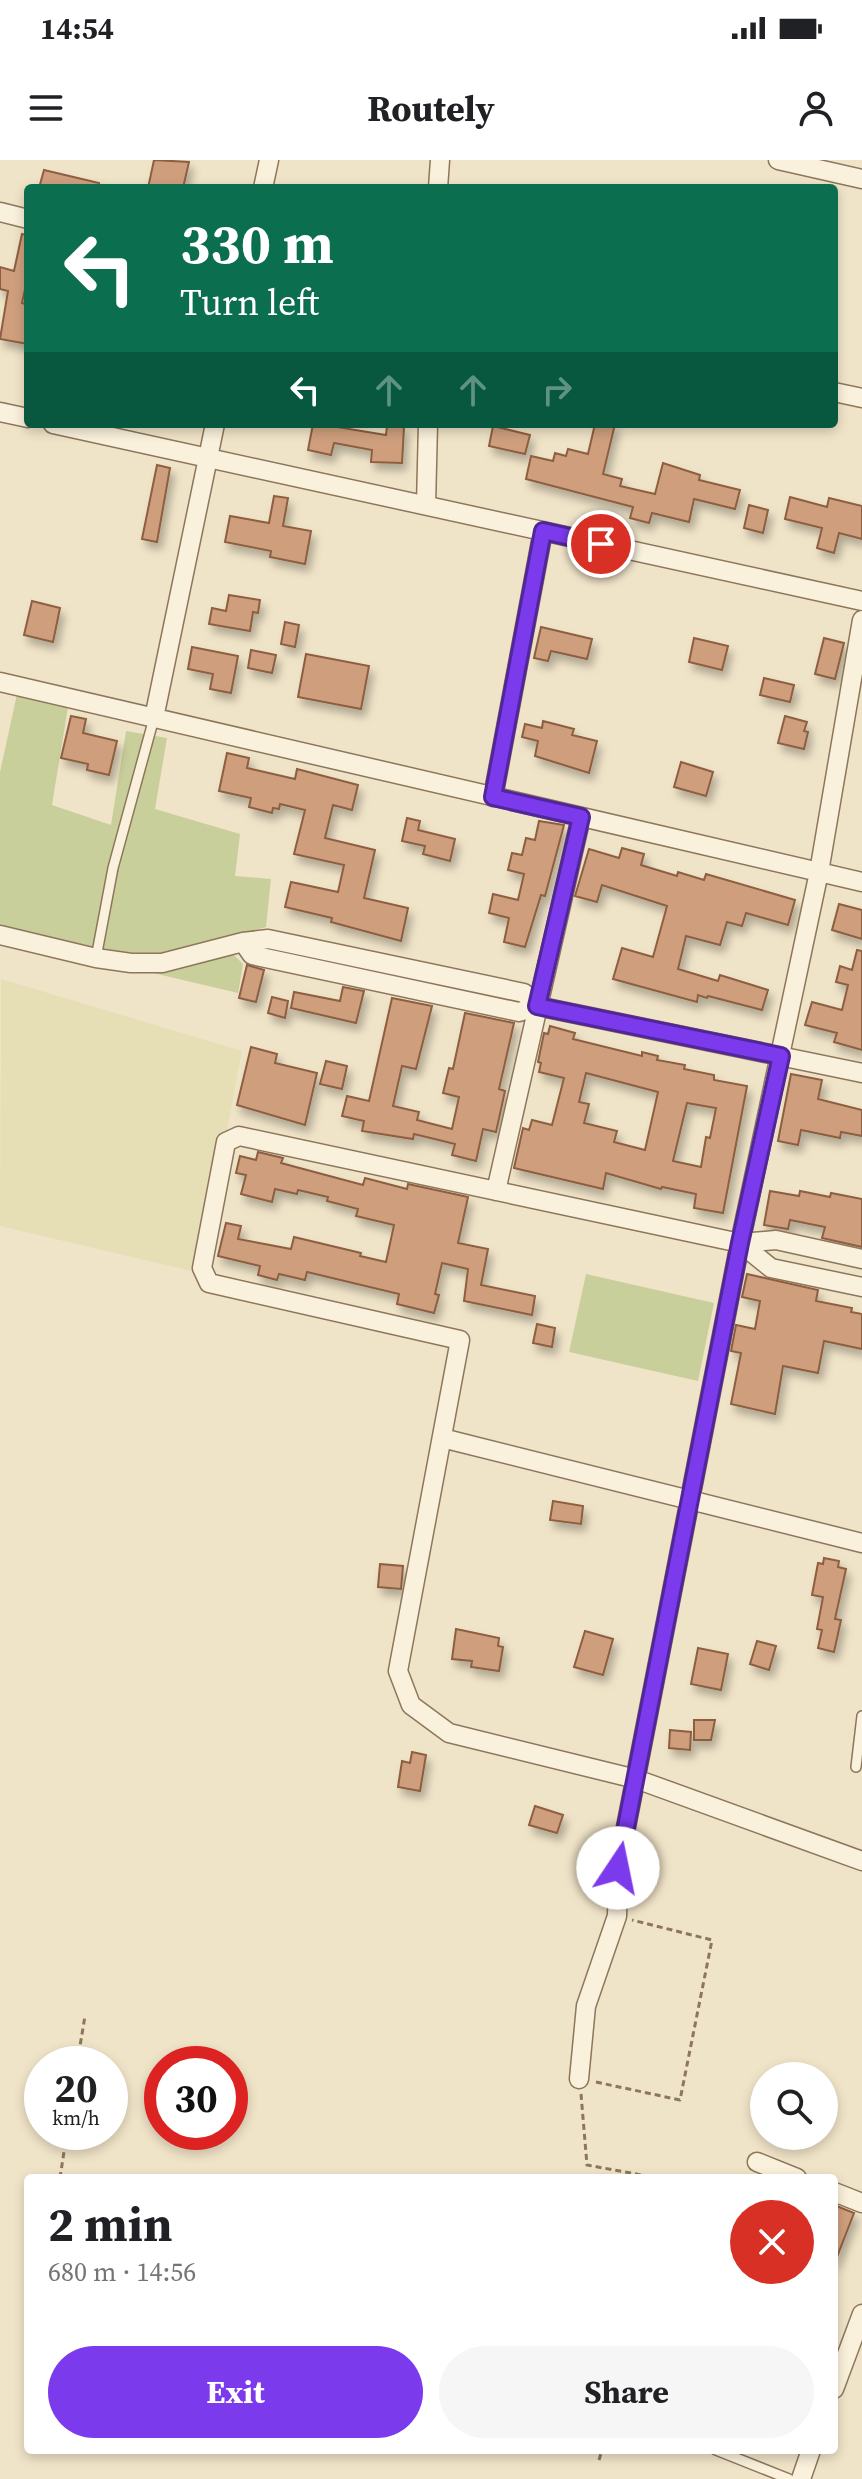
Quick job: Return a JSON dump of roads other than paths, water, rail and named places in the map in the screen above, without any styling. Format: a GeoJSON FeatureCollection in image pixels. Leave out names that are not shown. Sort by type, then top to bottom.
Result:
{"type":"FeatureCollection","features":[{"type":"Feature","properties":{"kind":"street"},"geometry":{"type":"LineString","coordinates":[[264,184],[269,160]]}},
{"type":"Feature","properties":{"kind":"street"},"geometry":{"type":"LineString","coordinates":[[438,184],[440,160]]}},
{"type":"Feature","properties":{"kind":"street"},"geometry":{"type":"LineString","coordinates":[[778,160],[862,179]]}},
{"type":"Feature","properties":{"kind":"street"},"geometry":{"type":"LineString","coordinates":[[0,212],[24,218]]}},
{"type":"Feature","properties":{"kind":"street"},"geometry":{"type":"LineString","coordinates":[[838,393],[862,398]]}},
{"type":"Feature","properties":{"kind":"street"},"geometry":{"type":"LineString","coordinates":[[0,412],[24,417]]}},
{"type":"Feature","properties":{"kind":"street"},"geometry":{"type":"LineString","coordinates":[[71,428],[862,601]]}},
{"type":"Feature","properties":{"kind":"street"},"geometry":{"type":"LineString","coordinates":[[154,718],[214,428]]}},
{"type":"Feature","properties":{"kind":"street"},"geometry":{"type":"LineString","coordinates":[[426,505],[428,428]]}},
{"type":"Feature","properties":{"kind":"street"},"geometry":{"type":"LineString","coordinates":[[493,797],[543,531]]}},
{"type":"Feature","properties":{"kind":"street"},"geometry":{"type":"LineString","coordinates":[[579,2079],[586,2006],[617,1916],[618,1868],[740,1243],[819,872],[862,620]]}},
{"type":"Feature","properties":{"kind":"street"},"geometry":{"type":"LineString","coordinates":[[0,682],[862,882]]}},
{"type":"Feature","properties":{"kind":"street"},"geometry":{"type":"LineString","coordinates":[[496,1191],[581,817]]}},
{"type":"Feature","properties":{"kind":"street"},"geometry":{"type":"LineString","coordinates":[[0,935],[96,958],[131,963],[162,963],[243,942],[268,939],[524,993],[537,1006],[862,1073]]}},
{"type":"Feature","properties":{"kind":"street"},"geometry":{"type":"LineString","coordinates":[[862,1259],[776,1240],[740,1243],[239,1136],[226,1142],[202,1268],[209,1283],[460,1340],[398,1671],[411,1705],[449,1733],[636,1779],[862,1861]]}},
{"type":"Feature","properties":{"kind":"street"},"geometry":{"type":"LineString","coordinates":[[740,1243],[771,1268],[862,1287]]}},
{"type":"Feature","properties":{"kind":"street"},"geometry":{"type":"LineString","coordinates":[[442,1438],[862,1543]]}},
{"type":"Feature","properties":{"kind":"street"},"geometry":{"type":"LineString","coordinates":[[757,2162],[787,2174]]}},
{"type":"Feature","properties":{"kind":"street"},"geometry":{"type":"LineString","coordinates":[[838,2194],[862,2203]]}},
{"type":"Feature","properties":{"kind":"street"},"geometry":{"type":"LineString","coordinates":[[838,2378],[862,2314]]}},
{"type":"Feature","properties":{"kind":"street"},"geometry":{"type":"LineString","coordinates":[[801,2479],[810,2454]]}},
{"type":"Feature","properties":{"kind":"lane"},"geometry":{"type":"LineString","coordinates":[[96,958],[113,868],[154,718]]}},
{"type":"Feature","properties":{"kind":"lane"},"geometry":{"type":"LineString","coordinates":[[856,1767],[862,1716]]}},
{"type":"Feature","properties":{"kind":"lane"},"geometry":{"type":"LineString","coordinates":[[726,2454],[789,2479]]}}]}
